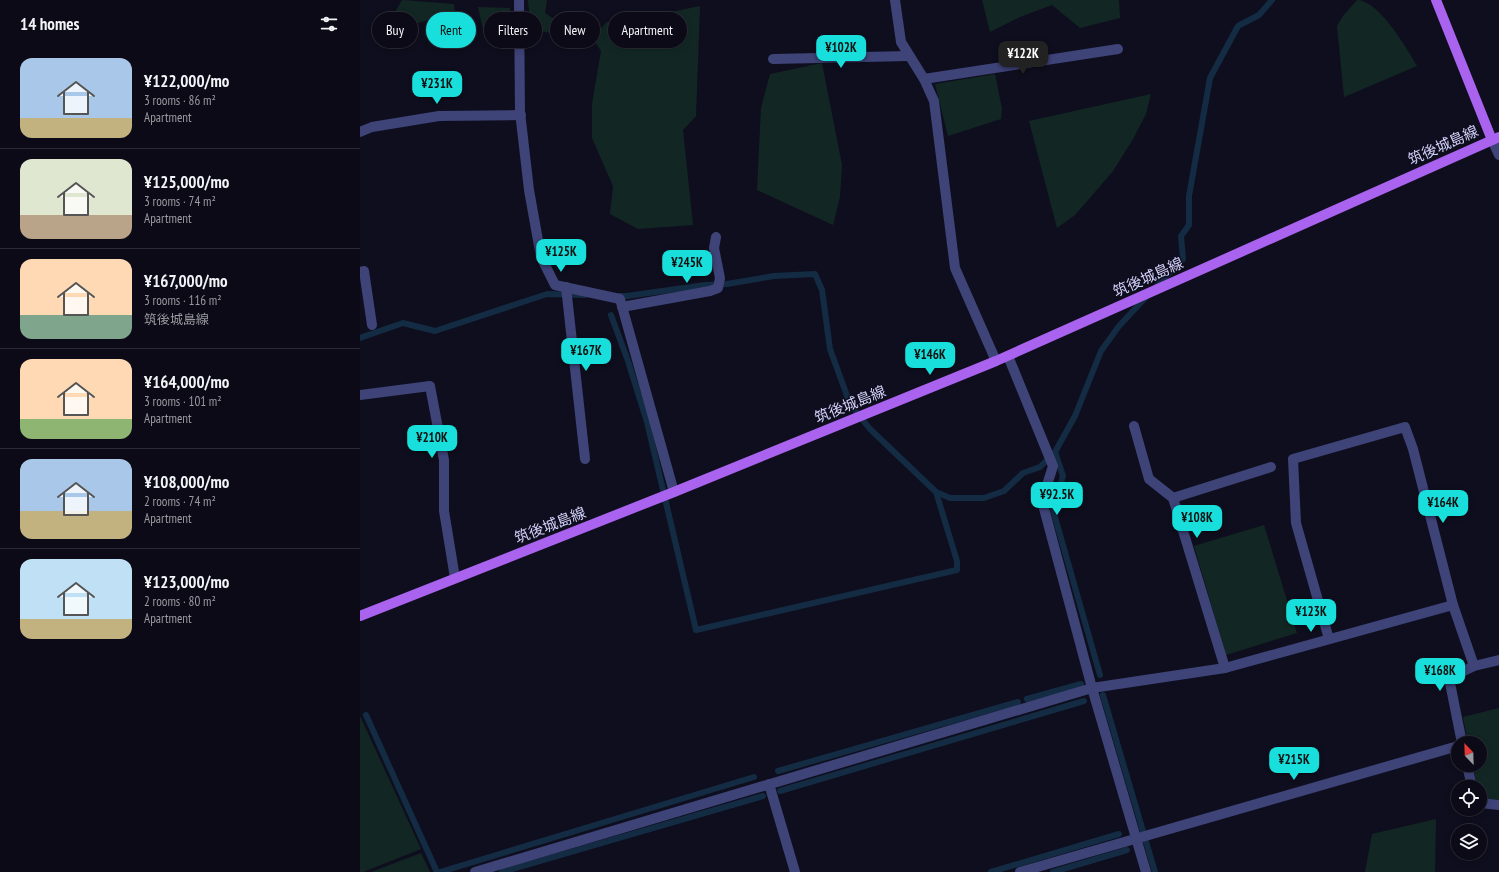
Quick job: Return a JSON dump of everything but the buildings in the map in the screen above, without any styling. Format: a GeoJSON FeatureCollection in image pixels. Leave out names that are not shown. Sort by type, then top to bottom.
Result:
{"type":"FeatureCollection","features":[{"type":"Feature","properties":{"kind":"main road"},"geometry":{"type":"LineString","coordinates":[[1436,0],[1496,138]]}},
{"type":"Feature","properties":{"kind":"main road","name":"筑後城島線"},"geometry":{"type":"LineString","coordinates":[[360,616],[674,492],[1008,356],[1496,138]]}},
{"type":"Feature","properties":{"kind":"street"},"geometry":{"type":"LineString","coordinates":[[519,0],[521,115],[528,190],[540,257],[555,285],[620,299],[674,492]]}},
{"type":"Feature","properties":{"kind":"street"},"geometry":{"type":"LineString","coordinates":[[895,0],[901,42],[924,79],[934,101],[955,268],[996,361]]}},
{"type":"Feature","properties":{"kind":"street"},"geometry":{"type":"LineString","coordinates":[[924,79],[1118,49]]}},
{"type":"Feature","properties":{"kind":"street"},"geometry":{"type":"LineString","coordinates":[[773,59],[909,56]]}},
{"type":"Feature","properties":{"kind":"street"},"geometry":{"type":"LineString","coordinates":[[360,132],[372,127],[438,116],[521,115]]}},
{"type":"Feature","properties":{"kind":"street"},"geometry":{"type":"LineString","coordinates":[[1496,138],[1499,155]]}},
{"type":"Feature","properties":{"kind":"street"},"geometry":{"type":"LineString","coordinates":[[622,307],[710,291],[718,288],[720,278],[714,248],[716,237]]}},
{"type":"Feature","properties":{"kind":"street"},"geometry":{"type":"LineString","coordinates":[[360,272],[364,271],[372,325]]}},
{"type":"Feature","properties":{"kind":"street"},"geometry":{"type":"LineString","coordinates":[[566,287],[585,459]]}},
{"type":"Feature","properties":{"kind":"street"},"geometry":{"type":"LineString","coordinates":[[1008,356],[1053,466],[1042,501],[1092,688],[1146,872]]}},
{"type":"Feature","properties":{"kind":"street"},"geometry":{"type":"LineString","coordinates":[[360,395],[430,386],[444,460],[444,511],[455,578]]}},
{"type":"Feature","properties":{"kind":"street"},"geometry":{"type":"LineString","coordinates":[[1134,426],[1149,479],[1173,498],[1225,668]]}},
{"type":"Feature","properties":{"kind":"street"},"geometry":{"type":"LineString","coordinates":[[1329,639],[1296,523],[1293,459],[1405,427],[1413,449],[1452,605],[1474,666]]}},
{"type":"Feature","properties":{"kind":"street"},"geometry":{"type":"LineString","coordinates":[[1173,498],[1270,467]]}},
{"type":"Feature","properties":{"kind":"street"},"geometry":{"type":"LineString","coordinates":[[475,872],[1092,688],[1225,668],[1452,605]]}},
{"type":"Feature","properties":{"kind":"street"},"geometry":{"type":"LineString","coordinates":[[1461,736],[1449,678],[1474,666],[1499,660]]}},
{"type":"Feature","properties":{"kind":"street"},"geometry":{"type":"LineString","coordinates":[[1020,872],[1451,748]]}},
{"type":"Feature","properties":{"kind":"street"},"geometry":{"type":"LineString","coordinates":[[769,784],[795,872]]}},
{"type":"Feature","properties":{"kind":"street"},"geometry":{"type":"LineString","coordinates":[[1487,804],[1499,805]]}},
{"type":"Feature","properties":{"kind":"green space"},"geometry":{"type":"Polygon","coordinates":[[[402,0],[454,4],[455,12],[426,12],[426,21],[418,23],[418,12],[395,12],[402,0]]]}},
{"type":"Feature","properties":{"kind":"green space"},"geometry":{"type":"Polygon","coordinates":[[[528,0],[547,0],[545,13],[550,16],[550,33],[542,32],[542,12],[529,12],[528,0]]]}},
{"type":"Feature","properties":{"kind":"green space"},"geometry":{"type":"Polygon","coordinates":[[[982,0],[1119,0],[1120,18],[1080,28],[1052,5],[1020,17],[990,32],[982,0]]]}},
{"type":"Feature","properties":{"kind":"green space"},"geometry":{"type":"Polygon","coordinates":[[[1357,0],[1365,2],[1383,16],[1392,27],[1417,66],[1344,97],[1337,26],[1343,16],[1357,0]]]}},
{"type":"Feature","properties":{"kind":"green space"},"geometry":{"type":"Polygon","coordinates":[[[700,6],[696,116],[683,130],[693,225],[638,229],[610,214],[613,186],[592,138],[592,104],[601,51],[599,48],[600,29],[608,22],[608,48],[687,48],[687,12],[671,12],[700,6]]]}},
{"type":"Feature","properties":{"kind":"green space"},"geometry":{"type":"Polygon","coordinates":[[[478,7],[510,8],[510,12],[484,12],[484,34],[478,7]]]}},
{"type":"Feature","properties":{"kind":"green space"},"geometry":{"type":"Polygon","coordinates":[[[822,63],[842,165],[840,197],[833,225],[757,190],[761,108],[770,74],[822,63]]]}},
{"type":"Feature","properties":{"kind":"green space"},"geometry":{"type":"Polygon","coordinates":[[[995,74],[1002,109],[1001,119],[948,136],[935,84],[995,74]]]}},
{"type":"Feature","properties":{"kind":"green space"},"geometry":{"type":"Polygon","coordinates":[[[1151,94],[1146,114],[1133,139],[1113,171],[1075,215],[1057,228],[1029,121],[1151,94]]]}},
{"type":"Feature","properties":{"kind":"green space"},"geometry":{"type":"Polygon","coordinates":[[[1264,525],[1297,633],[1226,655],[1194,546],[1264,525]]]}},
{"type":"Feature","properties":{"kind":"green space"},"geometry":{"type":"Polygon","coordinates":[[[1499,708],[1499,800],[1487,799],[1487,780],[1476,780],[1474,772],[1487,772],[1487,736],[1467,736],[1463,717],[1499,708]]]}},
{"type":"Feature","properties":{"kind":"green space"},"geometry":{"type":"Polygon","coordinates":[[[360,716],[421,849],[363,872],[360,872],[360,716]]]}},
{"type":"Feature","properties":{"kind":"green space"},"geometry":{"type":"Polygon","coordinates":[[[1436,819],[1435,872],[1365,872],[1372,834],[1436,819]]]}},
{"type":"Feature","properties":{"kind":"green space"},"geometry":{"type":"Polygon","coordinates":[[[421,853],[430,872],[371,872],[421,853]]]}},
{"type":"Feature","properties":{"kind":"waterway"},"geometry":{"type":"LineString","coordinates":[[1156,287],[1183,259],[1181,236],[1189,225],[1189,196],[1210,78],[1238,26],[1259,15],[1272,0]]}},
{"type":"Feature","properties":{"kind":"waterway"},"geometry":{"type":"LineString","coordinates":[[617,296],[627,296],[705,285],[727,284],[774,276],[815,274],[822,290],[830,349],[850,404],[870,429],[936,492],[950,498],[984,498],[1004,491],[1023,473],[1040,467],[1055,452],[1075,416],[1101,351],[1119,326],[1148,295]]}},
{"type":"Feature","properties":{"kind":"waterway"},"geometry":{"type":"LineString","coordinates":[[360,338],[403,323],[435,331],[547,294],[585,295]]}},
{"type":"Feature","properties":{"kind":"waterway"},"geometry":{"type":"LineString","coordinates":[[611,315],[628,361],[647,422],[696,630],[957,570],[957,561],[936,492]]}},
{"type":"Feature","properties":{"kind":"waterway"},"geometry":{"type":"LineString","coordinates":[[1055,452],[1063,476],[1053,510],[1100,675]]}},
{"type":"Feature","properties":{"kind":"waterway"},"geometry":{"type":"LineString","coordinates":[[1027,699],[1081,684]]}},
{"type":"Feature","properties":{"kind":"waterway"},"geometry":{"type":"LineString","coordinates":[[1103,695],[1155,872]]}},
{"type":"Feature","properties":{"kind":"waterway"},"geometry":{"type":"LineString","coordinates":[[780,791],[1084,701]]}},
{"type":"Feature","properties":{"kind":"waterway"},"geometry":{"type":"LineString","coordinates":[[778,771],[1018,702]]}},
{"type":"Feature","properties":{"kind":"waterway"},"geometry":{"type":"LineString","coordinates":[[366,715],[437,872]]}},
{"type":"Feature","properties":{"kind":"waterway"},"geometry":{"type":"LineString","coordinates":[[440,872],[754,777]]}},
{"type":"Feature","properties":{"kind":"waterway"},"geometry":{"type":"LineString","coordinates":[[502,872],[763,796]]}},
{"type":"Feature","properties":{"kind":"waterway"},"geometry":{"type":"LineString","coordinates":[[991,872],[1119,834]]}},
{"type":"Feature","properties":{"kind":"waterway"},"geometry":{"type":"LineString","coordinates":[[1053,872],[1127,850]]}}]}
